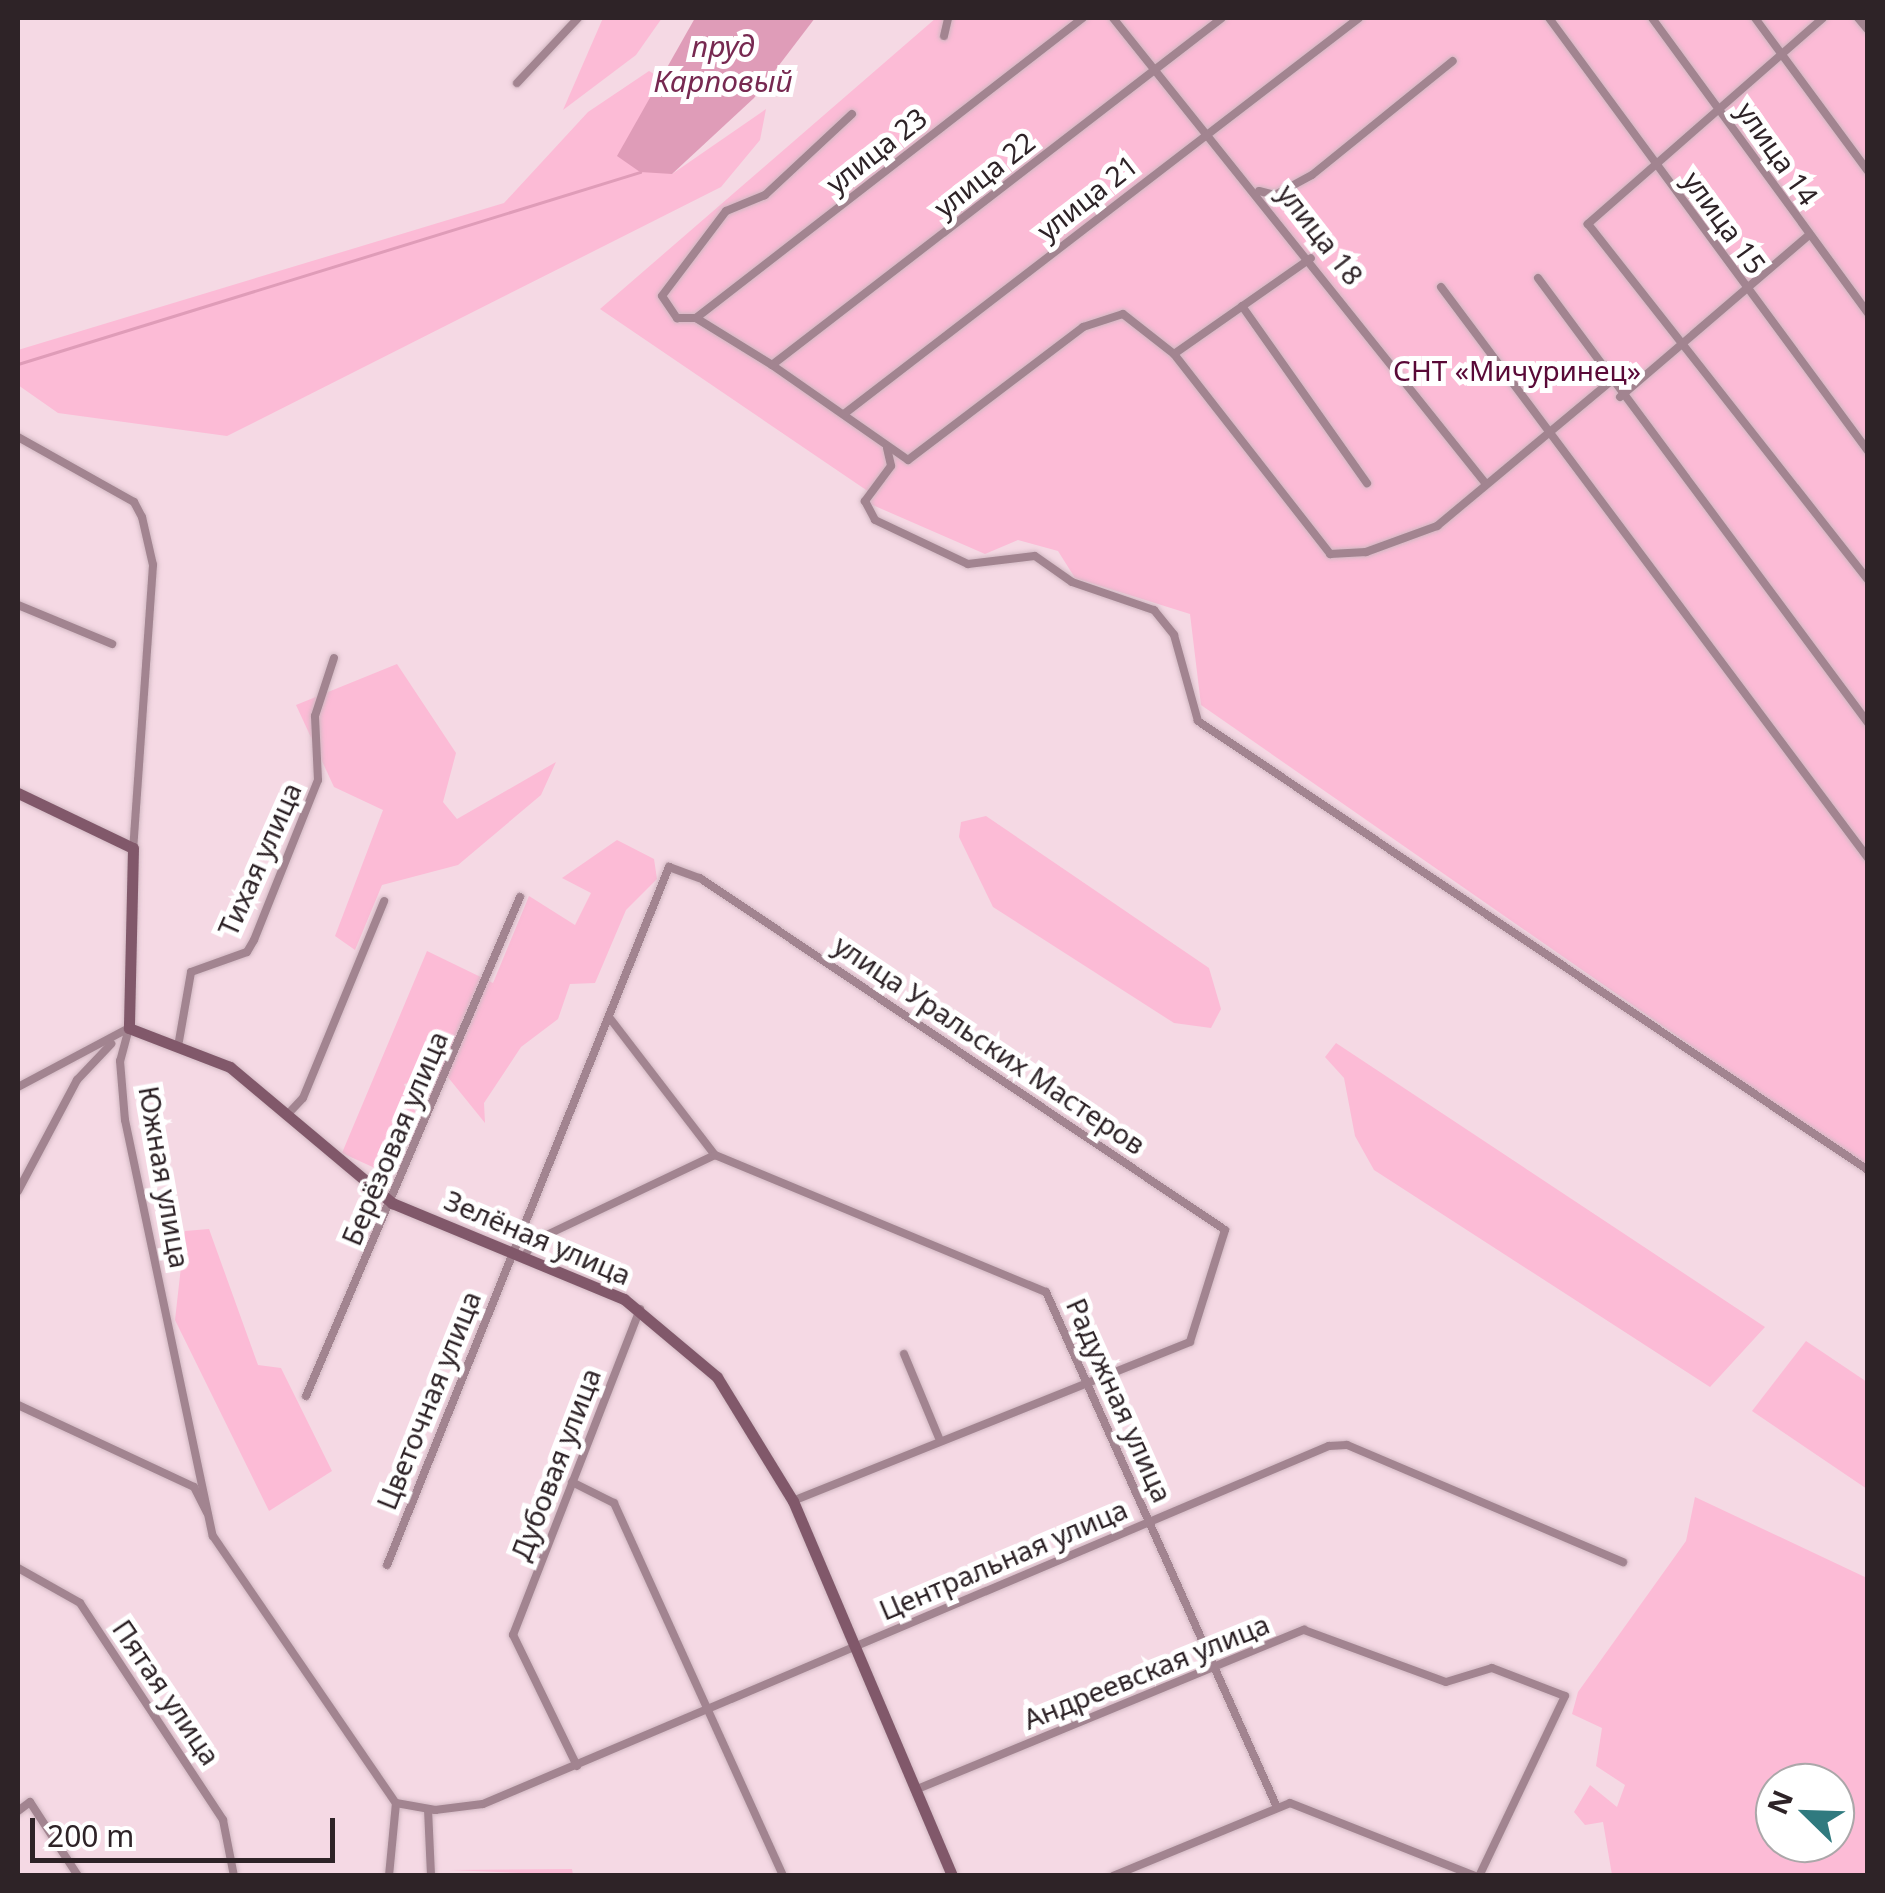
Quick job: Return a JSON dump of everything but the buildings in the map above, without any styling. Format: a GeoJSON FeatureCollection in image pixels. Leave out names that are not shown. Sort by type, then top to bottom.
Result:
{"type":"FeatureCollection","features":[{"type":"Feature","properties":{"kind":"street"},"geometry":{"type":"LineString","coordinates":[[517,83],[578,18]]}},
{"type":"Feature","properties":{"kind":"street"},"geometry":{"type":"LineString","coordinates":[[944,36],[948,18]]}},
{"type":"Feature","properties":{"kind":"street","name":"улица 23"},"geometry":{"type":"LineString","coordinates":[[696,318],[1083,18]]}},
{"type":"Feature","properties":{"kind":"street","name":"улица 18"},"geometry":{"type":"LineString","coordinates":[[1113,18],[1259,191],[1486,484]]}},
{"type":"Feature","properties":{"kind":"street","name":"улица 22"},"geometry":{"type":"LineString","coordinates":[[772,366],[1222,18]]}},
{"type":"Feature","properties":{"kind":"street","name":"улица 21"},"geometry":{"type":"LineString","coordinates":[[844,414],[1359,18]]}},
{"type":"Feature","properties":{"kind":"street","name":"улица 15"},"geometry":{"type":"LineString","coordinates":[[1549,18],[1868,451]]}},
{"type":"Feature","properties":{"kind":"street","name":"улица 14"},"geometry":{"type":"LineString","coordinates":[[1652,18],[1868,313]]}},
{"type":"Feature","properties":{"kind":"street"},"geometry":{"type":"LineString","coordinates":[[1755,18],[1868,171]]}},
{"type":"Feature","properties":{"kind":"street"},"geometry":{"type":"LineString","coordinates":[[1823,18],[1588,224],[1868,580]]}},
{"type":"Feature","properties":{"kind":"street"},"geometry":{"type":"LineString","coordinates":[[1858,18],[1868,30]]}},
{"type":"Feature","properties":{"kind":"street"},"geometry":{"type":"LineString","coordinates":[[1259,191],[1275,194],[1312,175],[1453,61]]}},
{"type":"Feature","properties":{"kind":"street"},"geometry":{"type":"LineString","coordinates":[[852,114],[764,195],[726,211],[679,268],[662,296],[677,318],[696,318],[908,460],[1100,316],[1123,314],[1174,354],[1330,554],[1410,543],[1610,382]]}},
{"type":"Feature","properties":{"kind":"street"},"geometry":{"type":"LineString","coordinates":[[1620,398],[1808,236]]}},
{"type":"Feature","properties":{"kind":"street"},"geometry":{"type":"LineString","coordinates":[[1174,354],[1311,258]]}},
{"type":"Feature","properties":{"kind":"street"},"geometry":{"type":"LineString","coordinates":[[1538,278],[1620,398],[1868,723]]}},
{"type":"Feature","properties":{"kind":"street"},"geometry":{"type":"LineString","coordinates":[[1441,286],[1868,858]]}},
{"type":"Feature","properties":{"kind":"street"},"geometry":{"type":"LineString","coordinates":[[1242,306],[1367,483]]}},
{"type":"Feature","properties":{"kind":"street","name":"Южная улица"},"geometry":{"type":"LineString","coordinates":[[18,437],[134,502],[142,517],[153,565],[132,848],[128,1028],[120,1061],[125,1120],[213,1536],[396,1802]]}},
{"type":"Feature","properties":{"kind":"street"},"geometry":{"type":"LineString","coordinates":[[887,448],[890,466],[865,501],[875,520],[968,564],[1035,556],[1072,582],[1154,610],[1174,635],[1198,722],[1868,1170]]}},
{"type":"Feature","properties":{"kind":"street"},"geometry":{"type":"LineString","coordinates":[[18,605],[112,644]]}},
{"type":"Feature","properties":{"kind":"street","name":"Тихая улица"},"geometry":{"type":"LineString","coordinates":[[178,1042],[192,972],[248,952],[254,940],[318,780],[314,716],[334,658]]}},
{"type":"Feature","properties":{"kind":"street"},"geometry":{"type":"LineString","coordinates":[[18,792],[132,848]]}},
{"type":"Feature","properties":{"kind":"street","name":"улица Уральских Мастеров"},"geometry":{"type":"LineString","coordinates":[[609,1017],[670,866],[680,866],[1218,1222],[1226,1240],[1190,1342],[1087,1383]]}},
{"type":"Feature","properties":{"kind":"street","name":"Берёзовая улица"},"geometry":{"type":"LineString","coordinates":[[306,1396],[520,897]]}},
{"type":"Feature","properties":{"kind":"street"},"geometry":{"type":"LineString","coordinates":[[287,1115],[303,1098],[384,901]]}},
{"type":"Feature","properties":{"kind":"street"},"geometry":{"type":"LineString","coordinates":[[524,1257],[534,1241],[714,1155],[609,1017]]}},
{"type":"Feature","properties":{"kind":"street","name":"Цветочная улица"},"geometry":{"type":"LineString","coordinates":[[387,1565],[609,1017]]}},
{"type":"Feature","properties":{"kind":"street"},"geometry":{"type":"LineString","coordinates":[[18,1191],[77,1080],[128,1028]]}},
{"type":"Feature","properties":{"kind":"street","name":"Зелёная улица"},"geometry":{"type":"LineString","coordinates":[[128,1028],[178,1042],[230,1066],[392,1202],[640,1309],[717,1377],[792,1501],[952,1876]]}},
{"type":"Feature","properties":{"kind":"street"},"geometry":{"type":"LineString","coordinates":[[18,1088],[111,1044]]}},
{"type":"Feature","properties":{"kind":"street","name":"Радужная улица"},"geometry":{"type":"LineString","coordinates":[[714,1155],[1030,1282],[1053,1302],[1276,1805]]}},
{"type":"Feature","properties":{"kind":"street","name":"Дубовая улица"},"geometry":{"type":"LineString","coordinates":[[577,1766],[513,1635],[640,1309]]}},
{"type":"Feature","properties":{"kind":"street"},"geometry":{"type":"LineString","coordinates":[[904,1354],[938,1438]]}},
{"type":"Feature","properties":{"kind":"street"},"geometry":{"type":"LineString","coordinates":[[792,1501],[938,1438],[1087,1383]]}},
{"type":"Feature","properties":{"kind":"street"},"geometry":{"type":"LineString","coordinates":[[18,1405],[194,1488],[207,1513]]}},
{"type":"Feature","properties":{"kind":"street","name":"Центральная улица"},"geometry":{"type":"LineString","coordinates":[[396,1802],[428,1809],[482,1804],[1150,1522],[1347,1445],[1622,1562]]}},
{"type":"Feature","properties":{"kind":"street"},"geometry":{"type":"LineString","coordinates":[[572,1482],[614,1503],[712,1706],[783,1876]]}},
{"type":"Feature","properties":{"kind":"street","name":"Пятая улица"},"geometry":{"type":"LineString","coordinates":[[18,1568],[80,1603],[223,1820],[234,1876]]}},
{"type":"Feature","properties":{"kind":"street","name":"Андреевская улица"},"geometry":{"type":"LineString","coordinates":[[916,1790],[1304,1630],[1446,1682],[1492,1668],[1565,1696],[1477,1876]]}},
{"type":"Feature","properties":{"kind":"street"},"geometry":{"type":"LineString","coordinates":[[18,1810],[30,1802],[78,1876]]}},
{"type":"Feature","properties":{"kind":"street"},"geometry":{"type":"LineString","coordinates":[[389,1876],[396,1802]]}},
{"type":"Feature","properties":{"kind":"street"},"geometry":{"type":"LineString","coordinates":[[1113,1876],[1276,1805],[1352,1821],[1477,1876]]}},
{"type":"Feature","properties":{"kind":"street"},"geometry":{"type":"LineString","coordinates":[[428,1809],[430,1876]]}},
{"type":"Feature","properties":{"kind":"green space"},"geometry":{"type":"Polygon","coordinates":[[[603,18],[662,18],[636,55],[563,110],[603,18]]]}},
{"type":"Feature","properties":{"kind":"green space","name":"СНТ «Мичуринец»"},"geometry":{"type":"Polygon","coordinates":[[[936,18],[1867,18],[1867,1168],[1201,705],[1190,614],[1075,578],[1058,551],[1018,540],[985,554],[868,503],[875,496],[600,309],[936,18]]]}},
{"type":"Feature","properties":{"kind":"green space"},"geometry":{"type":"Polygon","coordinates":[[[649,71],[663,79],[643,119],[672,174],[766,109],[760,140],[721,187],[227,436],[58,413],[18,385],[18,350],[504,203],[588,112],[649,71]]]}},
{"type":"Feature","properties":{"kind":"green space"},"geometry":{"type":"Polygon","coordinates":[[[397,664],[456,753],[443,802],[457,819],[556,762],[541,795],[458,865],[382,885],[355,950],[335,936],[383,810],[334,787],[296,705],[397,664]]]}},
{"type":"Feature","properties":{"kind":"green space"},"geometry":{"type":"Polygon","coordinates":[[[986,816],[1209,968],[1221,1009],[1211,1028],[1174,1023],[993,907],[959,837],[961,822],[986,816]]]}},
{"type":"Feature","properties":{"kind":"green space"},"geometry":{"type":"Polygon","coordinates":[[[617,840],[654,859],[657,879],[626,910],[595,983],[570,984],[558,1019],[521,1047],[484,1103],[485,1123],[447,1076],[404,1084],[417,1116],[390,1175],[342,1153],[427,951],[493,983],[529,896],[575,925],[591,893],[562,878],[617,840]]]}},
{"type":"Feature","properties":{"kind":"green space"},"geometry":{"type":"Polygon","coordinates":[[[1336,1043],[1765,1327],[1710,1387],[1374,1170],[1355,1136],[1344,1078],[1325,1057],[1336,1043]]]}},
{"type":"Feature","properties":{"kind":"green space"},"geometry":{"type":"Polygon","coordinates":[[[209,1229],[258,1365],[281,1368],[332,1471],[269,1511],[175,1320],[185,1231],[209,1229]]]}},
{"type":"Feature","properties":{"kind":"green space"},"geometry":{"type":"Polygon","coordinates":[[[1806,1341],[1867,1382],[1867,1489],[1752,1411],[1806,1341]]]}},
{"type":"Feature","properties":{"kind":"green space"},"geometry":{"type":"Polygon","coordinates":[[[1695,1497],[1867,1578],[1867,1875],[1612,1875],[1603,1822],[1585,1825],[1574,1812],[1590,1785],[1617,1807],[1625,1785],[1596,1766],[1602,1728],[1572,1714],[1578,1692],[1686,1541],[1695,1497]]]}},
{"type":"Feature","properties":{"kind":"green space"},"geometry":{"type":"Polygon","coordinates":[[[572,1869],[573,1875],[449,1870],[572,1869]]]}},
{"type":"Feature","properties":{"kind":"water","name":"пруд Карповый"},"geometry":{"type":"Polygon","coordinates":[[[695,18],[815,18],[754,98],[672,174],[640,172],[617,156],[695,18]]]}},
{"type":"Feature","properties":{"kind":"waterway"},"geometry":{"type":"LineString","coordinates":[[18,364],[640,172]]}}]}
